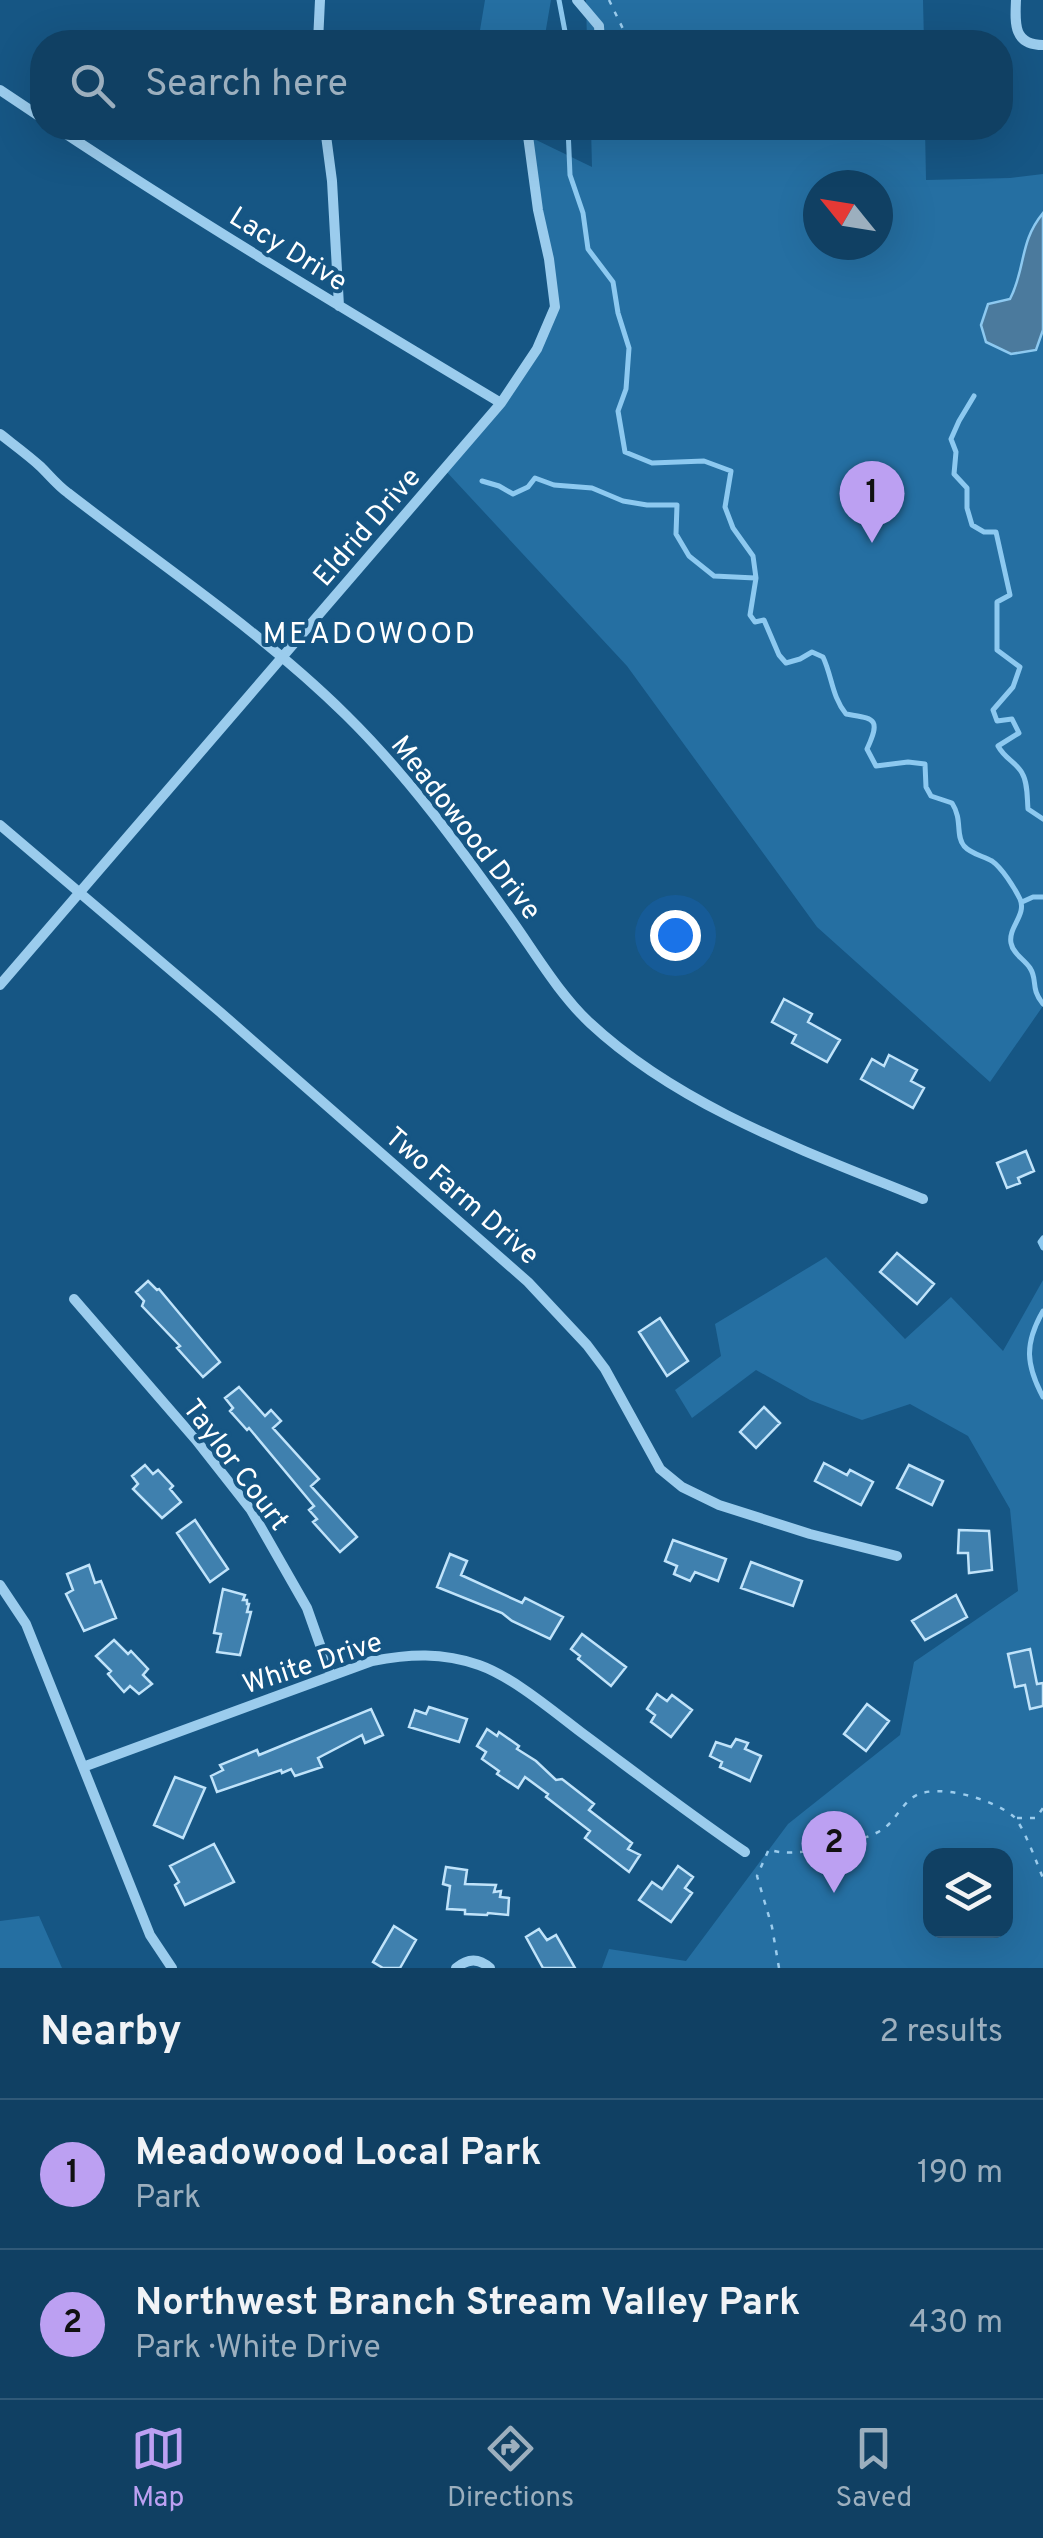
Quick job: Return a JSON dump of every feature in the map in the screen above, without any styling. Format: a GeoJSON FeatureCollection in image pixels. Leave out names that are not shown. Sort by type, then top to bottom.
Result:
{"type":"FeatureCollection","features":[{"type":"Feature","properties":{"kind":"street"},"geometry":{"type":"LineString","coordinates":[[319,30],[320,0]]}},
{"type":"Feature","properties":{"kind":"street"},"geometry":{"type":"LineString","coordinates":[[577,0],[599,30]]}},
{"type":"Feature","properties":{"kind":"street"},"geometry":{"type":"LineString","coordinates":[[1016,0],[1015,25],[1023,40],[1043,45]]}},
{"type":"Feature","properties":{"kind":"street"},"geometry":{"type":"LineString","coordinates":[[0,90],[30,110]]}},
{"type":"Feature","properties":{"kind":"street","name":"Lacy Drive"},"geometry":{"type":"LineString","coordinates":[[76,140],[500,403]]}},
{"type":"Feature","properties":{"kind":"street"},"geometry":{"type":"LineString","coordinates":[[327,140],[339,306]]}},
{"type":"Feature","properties":{"kind":"street","name":"Eldrid Drive"},"geometry":{"type":"LineString","coordinates":[[0,985],[500,403],[537,349],[556,307],[529,140]]}},
{"type":"Feature","properties":{"kind":"street","name":"Meadowood Drive"},"geometry":{"type":"LineString","coordinates":[[0,434],[65,491],[282,658],[344,713],[394,764],[590,1022],[639,1062],[698,1099],[784,1142],[923,1200]]}},
{"type":"Feature","properties":{"kind":"street","name":"Two Farm Drive"},"geometry":{"type":"LineString","coordinates":[[0,825],[528,1282],[587,1345],[660,1468],[682,1486],[719,1505],[898,1556]]}},
{"type":"Feature","properties":{"kind":"street","name":"Taylor Court"},"geometry":{"type":"LineString","coordinates":[[74,1300],[252,1510],[307,1608],[331,1676]]}},
{"type":"Feature","properties":{"kind":"street"},"geometry":{"type":"LineString","coordinates":[[0,1585],[26,1624],[150,1935],[172,1968]]}},
{"type":"Feature","properties":{"kind":"street","name":"White Drive"},"geometry":{"type":"LineString","coordinates":[[84,1767],[372,1661],[408,1654],[440,1655],[482,1666],[530,1694],[745,1852]]}},
{"type":"Feature","properties":{"kind":"street"},"geometry":{"type":"LineString","coordinates":[[456,1968],[473,1960],[490,1968]]}},
{"type":"Feature","properties":{"kind":"path"},"geometry":{"type":"LineString","coordinates":[[610,0],[624,30]]}},
{"type":"Feature","properties":{"kind":"path"},"geometry":{"type":"LineString","coordinates":[[779,1968],[772,1927],[756,1876],[768,1849],[776,1853],[816,1852],[882,1830],[914,1795],[946,1790],[978,1799],[1016,1818],[1036,1818],[1043,1808]]}},
{"type":"Feature","properties":{"kind":"path"},"geometry":{"type":"LineString","coordinates":[[1016,1818],[1043,1878]]}},
{"type":"Feature","properties":{"kind":"shaded area"},"geometry":{"type":"Polygon","coordinates":[[[485,0],[551,0],[546,30],[480,30],[485,0]]]}},
{"type":"Feature","properties":{"kind":"shaded area"},"geometry":{"type":"Polygon","coordinates":[[[586,0],[923,0],[924,30],[587,30],[586,0]]]}},
{"type":"Feature","properties":{"kind":"shaded area"},"geometry":{"type":"Polygon","coordinates":[[[529,140],[592,167],[591,140],[925,140],[926,180],[1043,174],[1043,1006],[990,1082],[817,927],[627,666],[444,469],[501,403],[555,307],[529,140]]]}},
{"type":"Feature","properties":{"kind":"shaded area"},"geometry":{"type":"Polygon","coordinates":[[[1043,213],[1043,330],[1036,350],[1011,354],[986,342],[981,325],[988,304],[1010,299],[1030,234],[1043,213]]]}},
{"type":"Feature","properties":{"kind":"shaded area"},"geometry":{"type":"Polygon","coordinates":[[[826,1257],[905,1339],[951,1297],[1003,1351],[1043,1280],[1043,1968],[602,1968],[609,1949],[686,1961],[788,1824],[900,1735],[914,1662],[1018,1591],[1010,1509],[968,1436],[910,1404],[862,1420],[810,1400],[756,1370],[692,1418],[675,1390],[721,1356],[715,1324],[826,1257]]]}},
{"type":"Feature","properties":{"kind":"shaded area"},"geometry":{"type":"Polygon","coordinates":[[[39,1916],[62,1968],[0,1968],[0,1921],[39,1916]]]}},
{"type":"Feature","properties":{"kind":"building"},"geometry":{"type":"Polygon","coordinates":[[[784,999],[812,1014],[808,1022],[840,1040],[827,1062],[792,1043],[796,1035],[772,1022],[784,999]]]}},
{"type":"Feature","properties":{"kind":"building"},"geometry":{"type":"Polygon","coordinates":[[[889,1055],[917,1070],[911,1081],[924,1088],[913,1108],[861,1079],[872,1059],[884,1066],[889,1055]]]}},
{"type":"Feature","properties":{"kind":"building"},"geometry":{"type":"Polygon","coordinates":[[[1026,1151],[1034,1171],[1007,1188],[997,1163],[1026,1151]]]}},
{"type":"Feature","properties":{"kind":"building"},"geometry":{"type":"Polygon","coordinates":[[[897,1253],[934,1284],[917,1304],[880,1272],[897,1253]]]}},
{"type":"Feature","properties":{"kind":"building"},"geometry":{"type":"Polygon","coordinates":[[[148,1281],[220,1362],[203,1377],[142,1306],[144,1301],[136,1292],[148,1281]]]}},
{"type":"Feature","properties":{"kind":"building"},"geometry":{"type":"Polygon","coordinates":[[[660,1318],[688,1361],[667,1376],[639,1332],[660,1318]]]}},
{"type":"Feature","properties":{"kind":"building"},"geometry":{"type":"Polygon","coordinates":[[[239,1387],[265,1416],[271,1410],[281,1421],[273,1428],[319,1479],[311,1486],[357,1537],[340,1552],[313,1522],[317,1519],[309,1510],[314,1506],[230,1411],[233,1408],[225,1398],[239,1387]]]}},
{"type":"Feature","properties":{"kind":"building"},"geometry":{"type":"Polygon","coordinates":[[[764,1407],[780,1423],[756,1448],[740,1432],[764,1407]]]}},
{"type":"Feature","properties":{"kind":"building"},"geometry":{"type":"Polygon","coordinates":[[[824,1463],[873,1482],[861,1505],[815,1481],[824,1463]]]}},
{"type":"Feature","properties":{"kind":"building"},"geometry":{"type":"Polygon","coordinates":[[[145,1465],[153,1474],[158,1470],[181,1502],[162,1518],[133,1489],[138,1484],[132,1476],[145,1465]]]}},
{"type":"Feature","properties":{"kind":"building"},"geometry":{"type":"Polygon","coordinates":[[[909,1465],[943,1481],[932,1505],[897,1488],[909,1465]]]}},
{"type":"Feature","properties":{"kind":"building"},"geometry":{"type":"Polygon","coordinates":[[[195,1520],[228,1569],[210,1582],[177,1533],[195,1520]]]}},
{"type":"Feature","properties":{"kind":"building"},"geometry":{"type":"Polygon","coordinates":[[[959,1530],[989,1531],[992,1570],[969,1573],[968,1553],[958,1553],[959,1530]]]}},
{"type":"Feature","properties":{"kind":"building"},"geometry":{"type":"Polygon","coordinates":[[[673,1540],[726,1559],[718,1581],[695,1572],[690,1581],[674,1574],[677,1566],[665,1561],[673,1540]]]}},
{"type":"Feature","properties":{"kind":"building"},"geometry":{"type":"Polygon","coordinates":[[[450,1554],[467,1561],[461,1575],[522,1603],[525,1598],[563,1617],[550,1639],[502,1613],[437,1587],[450,1554]]]}},
{"type":"Feature","properties":{"kind":"building"},"geometry":{"type":"Polygon","coordinates":[[[751,1562],[802,1581],[793,1606],[741,1588],[751,1562]]]}},
{"type":"Feature","properties":{"kind":"building"},"geometry":{"type":"Polygon","coordinates":[[[89,1565],[95,1583],[101,1581],[116,1618],[84,1631],[66,1594],[73,1590],[67,1574],[89,1565]]]}},
{"type":"Feature","properties":{"kind":"building"},"geometry":{"type":"Polygon","coordinates":[[[223,1589],[245,1595],[243,1600],[249,1604],[247,1612],[251,1612],[240,1655],[217,1652],[221,1634],[214,1633],[223,1589]]]}},
{"type":"Feature","properties":{"kind":"building"},"geometry":{"type":"Polygon","coordinates":[[[956,1595],[967,1617],[925,1640],[912,1621],[956,1595]]]}},
{"type":"Feature","properties":{"kind":"building"},"geometry":{"type":"Polygon","coordinates":[[[582,1634],[626,1667],[611,1686],[571,1649],[582,1634]]]}},
{"type":"Feature","properties":{"kind":"building"},"geometry":{"type":"Polygon","coordinates":[[[114,1640],[148,1669],[143,1675],[152,1684],[139,1694],[130,1686],[124,1692],[96,1656],[114,1640]]]}},
{"type":"Feature","properties":{"kind":"building"},"geometry":{"type":"Polygon","coordinates":[[[1030,1649],[1037,1684],[1043,1683],[1043,1706],[1030,1709],[1025,1685],[1015,1687],[1008,1654],[1030,1649]]]}},
{"type":"Feature","properties":{"kind":"building"},"geometry":{"type":"Polygon","coordinates":[[[657,1694],[667,1701],[672,1695],[692,1710],[671,1737],[651,1722],[655,1715],[647,1709],[657,1694]]]}},
{"type":"Feature","properties":{"kind":"building"},"geometry":{"type":"Polygon","coordinates":[[[867,1704],[889,1721],[866,1751],[844,1734],[867,1704]]]}},
{"type":"Feature","properties":{"kind":"building"},"geometry":{"type":"Polygon","coordinates":[[[429,1707],[467,1719],[459,1742],[409,1727],[415,1710],[426,1714],[429,1707]]]}},
{"type":"Feature","properties":{"kind":"building"},"geometry":{"type":"Polygon","coordinates":[[[371,1709],[383,1735],[365,1743],[362,1735],[318,1758],[322,1767],[295,1776],[291,1769],[282,1773],[281,1770],[217,1792],[211,1776],[223,1770],[220,1765],[257,1750],[259,1755],[371,1709]]]}},
{"type":"Feature","properties":{"kind":"building"},"geometry":{"type":"Polygon","coordinates":[[[487,1729],[519,1746],[517,1749],[556,1780],[562,1779],[594,1804],[589,1810],[632,1843],[628,1849],[640,1855],[629,1872],[585,1838],[590,1831],[546,1797],[548,1794],[525,1777],[518,1788],[482,1759],[486,1752],[477,1746],[487,1729]]]}},
{"type":"Feature","properties":{"kind":"building"},"geometry":{"type":"Polygon","coordinates":[[[736,1739],[748,1743],[745,1749],[761,1756],[750,1781],[720,1767],[722,1762],[710,1756],[716,1742],[731,1747],[736,1739]]]}},
{"type":"Feature","properties":{"kind":"building"},"geometry":{"type":"Polygon","coordinates":[[[175,1777],[205,1788],[183,1838],[154,1825],[175,1777]]]}},
{"type":"Feature","properties":{"kind":"building"},"geometry":{"type":"Polygon","coordinates":[[[214,1844],[234,1882],[185,1905],[170,1866],[214,1844]]]}},
{"type":"Feature","properties":{"kind":"building"},"geometry":{"type":"Polygon","coordinates":[[[678,1866],[693,1877],[685,1888],[692,1893],[671,1922],[639,1900],[652,1882],[662,1889],[678,1866]]]}},
{"type":"Feature","properties":{"kind":"building"},"geometry":{"type":"Polygon","coordinates":[[[446,1867],[467,1870],[465,1884],[496,1885],[494,1892],[501,1891],[500,1897],[509,1898],[508,1915],[465,1914],[465,1910],[447,1909],[450,1886],[443,1884],[446,1867]]]}},
{"type":"Feature","properties":{"kind":"building"},"geometry":{"type":"Polygon","coordinates":[[[394,1926],[416,1940],[400,1968],[383,1968],[373,1962],[394,1926]]]}},
{"type":"Feature","properties":{"kind":"building"},"geometry":{"type":"Polygon","coordinates":[[[539,1929],[547,1940],[556,1935],[575,1968],[543,1968],[526,1937],[539,1929]]]}},
{"type":"Feature","properties":{"kind":"waterway"},"geometry":{"type":"LineString","coordinates":[[559,0],[565,30]]}},
{"type":"Feature","properties":{"kind":"waterway"},"geometry":{"type":"LineString","coordinates":[[569,140],[570,175],[583,213],[588,249],[613,282],[629,348],[626,389],[618,411],[625,452],[652,463],[704,461],[731,471],[725,507],[733,528],[753,556],[756,578],[750,615],[755,622],[764,620],[786,663],[812,652],[823,657],[846,714],[863,717],[874,725],[867,749],[876,766],[925,764],[926,787],[931,796],[952,803],[964,846],[996,864],[1020,899],[1021,910],[1011,943],[1032,972],[1043,1004]]}},
{"type":"Feature","properties":{"kind":"waterway"},"geometry":{"type":"LineString","coordinates":[[974,396],[951,439],[956,452],[954,474],[967,488],[972,525],[984,532],[996,532],[1010,595],[997,602],[997,650],[1020,667],[1013,687],[993,710],[997,721],[1012,719],[1019,733],[998,746],[1024,777],[1028,809],[1043,819]]}},
{"type":"Feature","properties":{"kind":"waterway"},"geometry":{"type":"LineString","coordinates":[[482,481],[513,494],[528,487],[535,478],[554,485],[592,488],[623,501],[677,505],[676,534],[689,556],[714,576],[755,578]]}},
{"type":"Feature","properties":{"kind":"waterway"},"geometry":{"type":"LineString","coordinates":[[1022,902],[1043,897]]}},
{"type":"Feature","properties":{"kind":"waterway"},"geometry":{"type":"LineString","coordinates":[[1043,1238],[1043,1248]]}},
{"type":"Feature","properties":{"kind":"waterway"},"geometry":{"type":"LineString","coordinates":[[1043,1311],[1030,1344],[1033,1375],[1043,1397]]}},
{"type":"Feature","properties":{"kind":"place","name":"Meadowood Local Park"},"geometry":{"type":"Point","coordinates":[872,543]}},
{"type":"Feature","properties":{"kind":"place","name":"Northwest Branch Stream Valley Park"},"geometry":{"type":"Point","coordinates":[834,1893]}},
{"type":"Feature","properties":{"kind":"district","name":"MEADOWOOD"},"geometry":{"type":"Point","coordinates":[370,633]}}]}
